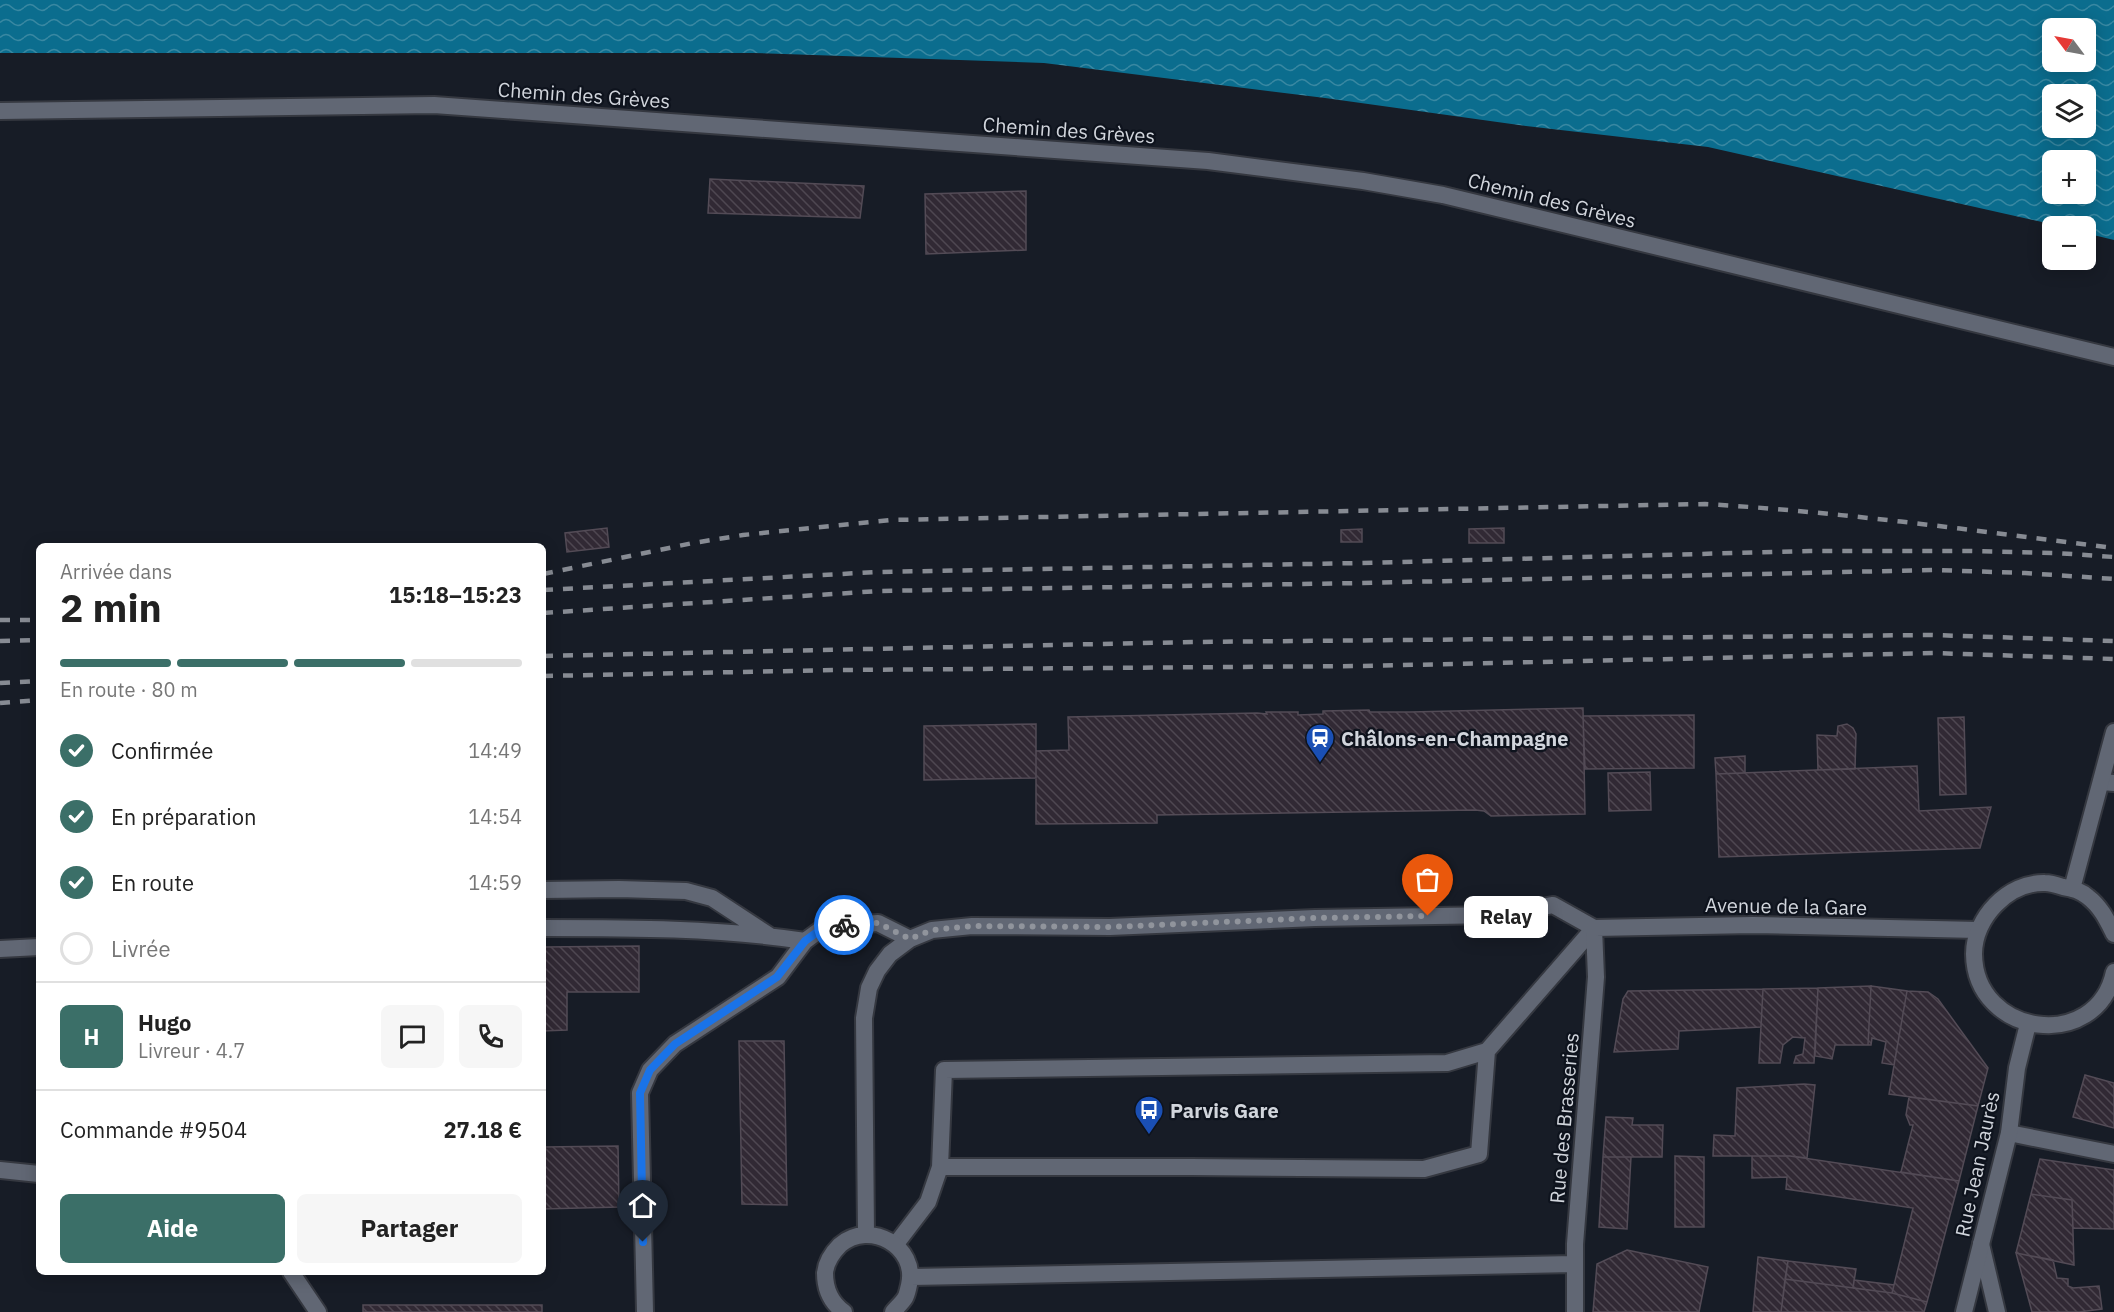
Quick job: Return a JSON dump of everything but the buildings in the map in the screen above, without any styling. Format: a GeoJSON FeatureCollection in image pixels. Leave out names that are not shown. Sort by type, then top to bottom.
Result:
{"type":"FeatureCollection","features":[{"type":"Feature","properties":{"kind":"street","name":"Chemin des Grèves"},"geometry":{"type":"LineString","coordinates":[[0,111],[434,105],[1208,161],[1363,181],[1443,195],[2114,357]]}},
{"type":"Feature","properties":{"kind":"street"},"geometry":{"type":"LineString","coordinates":[[2072,889],[2107,783],[2113,734]]}},
{"type":"Feature","properties":{"kind":"street"},"geometry":{"type":"LineString","coordinates":[[2113,978],[2102,999],[2087,1013],[2069,1022],[2049,1026],[2028,1024],[2007,1015],[1989,998],[1978,977],[1974,954],[1978,930],[1989,911],[2004,896],[2024,886],[2045,883],[2072,889],[2088,896],[2104,913],[2114,934]]}},
{"type":"Feature","properties":{"kind":"street"},"geometry":{"type":"LineString","coordinates":[[546,890],[686,891],[712,898],[771,936]]}},
{"type":"Feature","properties":{"kind":"street"},"geometry":{"type":"LineString","coordinates":[[866,1234],[864,1018],[869,988],[876,971],[890,954],[910,939],[932,930],[972,926],[1110,927],[1315,918],[1496,915],[1553,905],[1594,928],[1487,1051],[1447,1063],[944,1070],[940,1167],[928,1202],[896,1244]]}},
{"type":"Feature","properties":{"kind":"street"},"geometry":{"type":"LineString","coordinates":[[645,1312],[640,1093],[650,1070],[675,1044],[777,977],[805,941],[824,927],[878,923],[910,939]]}},
{"type":"Feature","properties":{"kind":"street","name":"Avenue de la Gare"},"geometry":{"type":"LineString","coordinates":[[1594,928],[1753,925],[1978,930]]}},
{"type":"Feature","properties":{"kind":"street"},"geometry":{"type":"LineString","coordinates":[[546,928],[674,928],[805,941]]}},
{"type":"Feature","properties":{"kind":"street","name":"Rue des Brasseries"},"geometry":{"type":"LineString","coordinates":[[1575,1312],[1574,1264],[1596,977],[1594,928]]}},
{"type":"Feature","properties":{"kind":"street"},"geometry":{"type":"LineString","coordinates":[[0,949],[36,947]]}},
{"type":"Feature","properties":{"kind":"street","name":"Rue Jean Jaurès"},"geometry":{"type":"LineString","coordinates":[[1964,1312],[2009,1133],[2018,1068],[2028,1024]]}},
{"type":"Feature","properties":{"kind":"street"},"geometry":{"type":"LineString","coordinates":[[940,1167],[1424,1169],[1479,1154],[1487,1051]]}},
{"type":"Feature","properties":{"kind":"street"},"geometry":{"type":"LineString","coordinates":[[2009,1133],[2114,1154]]}},
{"type":"Feature","properties":{"kind":"street"},"geometry":{"type":"LineString","coordinates":[[0,1170],[36,1174]]}},
{"type":"Feature","properties":{"kind":"street"},"geometry":{"type":"LineString","coordinates":[[844,1312],[834,1305],[826,1288],[825,1269],[833,1252],[847,1239],[866,1234],[882,1236],[896,1244],[906,1257],[911,1277],[906,1298],[892,1312]]}},
{"type":"Feature","properties":{"kind":"street"},"geometry":{"type":"LineString","coordinates":[[1981,1244],[1997,1312]]}},
{"type":"Feature","properties":{"kind":"street"},"geometry":{"type":"LineString","coordinates":[[911,1277],[1574,1264]]}},
{"type":"Feature","properties":{"kind":"street"},"geometry":{"type":"LineString","coordinates":[[293,1275],[318,1312]]}},
{"type":"Feature","properties":{"kind":"water"},"geometry":{"type":"Polygon","coordinates":[[[0,0],[2114,0],[2114,240],[2096,236],[2096,216],[2042,216],[2042,222],[1708,147],[1526,126],[1044,63],[754,53],[0,53],[0,0]]]}},
{"type":"Feature","properties":{"kind":"railway"},"geometry":{"type":"LineString","coordinates":[[546,573],[743,535],[891,520],[1705,504],[1859,517],[2114,548]]}},
{"type":"Feature","properties":{"kind":"railway"},"geometry":{"type":"LineString","coordinates":[[546,590],[878,572],[1361,563],[1810,551],[1967,551],[2114,557]]}},
{"type":"Feature","properties":{"kind":"railway"},"geometry":{"type":"LineString","coordinates":[[546,613],[879,591],[1933,570],[2114,579]]}},
{"type":"Feature","properties":{"kind":"railway"},"geometry":{"type":"LineString","coordinates":[[0,620],[36,620]]}},
{"type":"Feature","properties":{"kind":"railway"},"geometry":{"type":"LineString","coordinates":[[546,656],[1192,642],[1932,635],[2114,641]]}},
{"type":"Feature","properties":{"kind":"railway"},"geometry":{"type":"LineString","coordinates":[[0,641],[36,640]]}},
{"type":"Feature","properties":{"kind":"railway"},"geometry":{"type":"LineString","coordinates":[[546,676],[839,670],[1363,666],[1933,653],[2114,659]]}},
{"type":"Feature","properties":{"kind":"railway"},"geometry":{"type":"LineString","coordinates":[[0,683],[36,681]]}},
{"type":"Feature","properties":{"kind":"railway"},"geometry":{"type":"LineString","coordinates":[[0,703],[36,700]]}},
{"type":"Feature","properties":{"kind":"way so far"},"geometry":{"type":"LineString","coordinates":[[844,925],[878,923],[897,930],[910,939],[932,930],[972,926],[1110,927],[1315,918],[1428,916]]}},
{"type":"Feature","properties":{"kind":"place","name":"Châlons-en-Champagne"},"geometry":{"type":"Point","coordinates":[1320,764]}},
{"type":"Feature","properties":{"kind":"place","name":"Relay"},"geometry":{"type":"Point","coordinates":[1428,916]}},
{"type":"Feature","properties":{"kind":"place","name":"Parvis Gare"},"geometry":{"type":"Point","coordinates":[1149,1136]}},
{"type":"Feature","properties":{"kind":"route"},"geometry":{"type":"LineString","coordinates":[[643,1242],[640,1093],[650,1070],[675,1044],[777,977],[805,941],[824,927],[844,925]]}}]}
